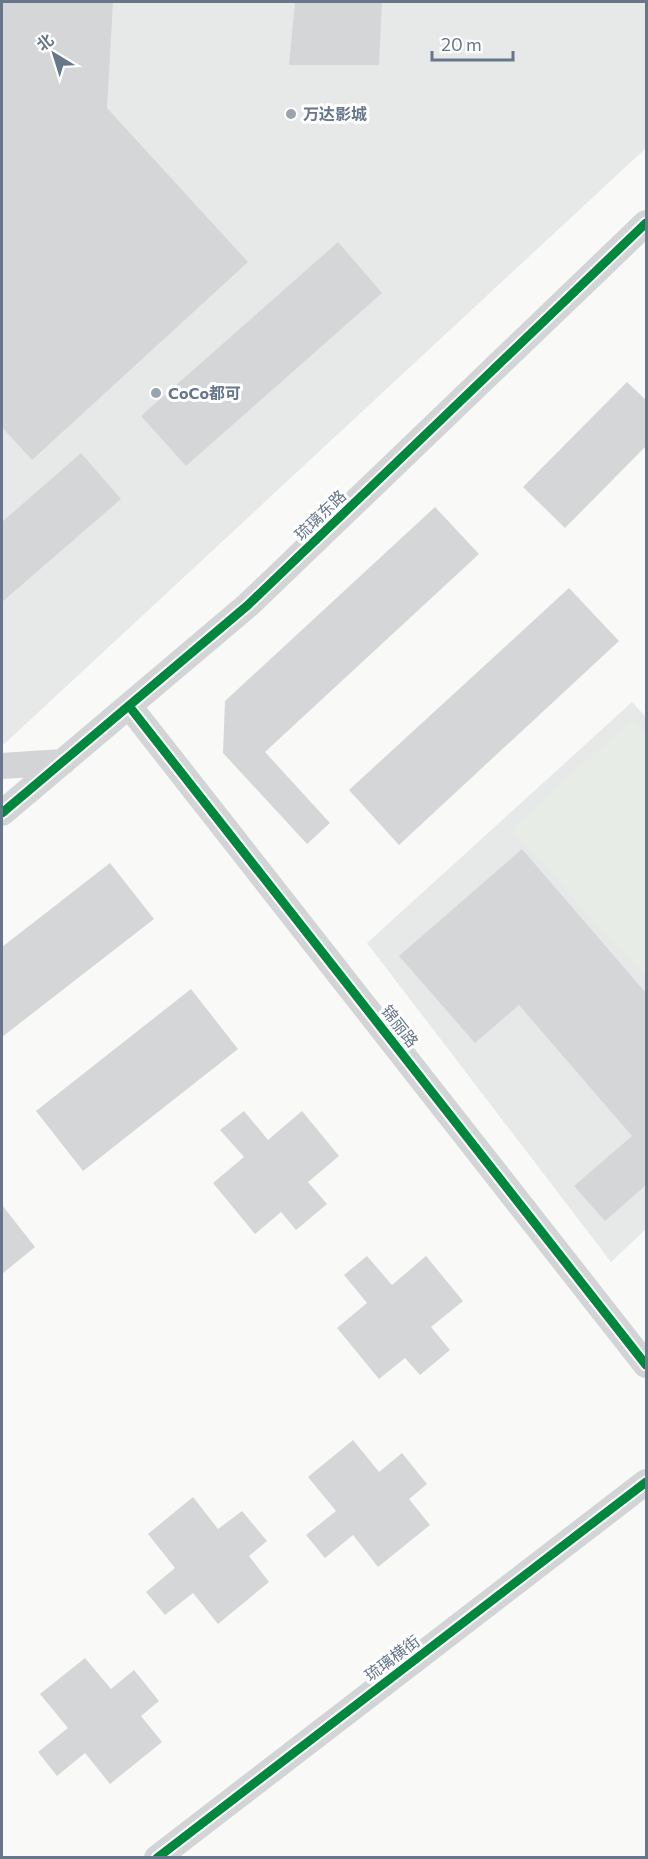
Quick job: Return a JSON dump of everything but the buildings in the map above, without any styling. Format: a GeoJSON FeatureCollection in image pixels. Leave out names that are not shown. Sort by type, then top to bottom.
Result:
{"type":"FeatureCollection","features":[{"type":"Feature","properties":{"kind":"street","name":"琉璃东路"},"geometry":{"type":"LineString","coordinates":[[2,813],[248,604],[646,223]]}},
{"type":"Feature","properties":{"kind":"street","name":"锦丽路"},"geometry":{"type":"LineString","coordinates":[[129,706],[646,1365]]}},
{"type":"Feature","properties":{"kind":"street"},"geometry":{"type":"LineString","coordinates":[[2,766],[63,762]]}},
{"type":"Feature","properties":{"kind":"street","name":"琉璃横街"},"geometry":{"type":"LineString","coordinates":[[157,1857],[646,1482]]}},
{"type":"Feature","properties":{"kind":"shaded area"},"geometry":{"type":"Polygon","coordinates":[[[2,2],[646,2],[646,148],[2,746],[2,2]]]}},
{"type":"Feature","properties":{"kind":"shaded area"},"geometry":{"type":"Polygon","coordinates":[[[632,702],[646,717],[646,1229],[611,1262],[367,943],[632,702]]]}},
{"type":"Feature","properties":{"kind":"shaded area"},"geometry":{"type":"Polygon","coordinates":[[[632,719],[646,735],[646,978],[511,829],[632,719]]]}},
{"type":"Feature","properties":{"kind":"cycle path"},"geometry":{"type":"LineString","coordinates":[[2,813],[248,605],[646,223]]}},
{"type":"Feature","properties":{"kind":"cycle path"},"geometry":{"type":"LineString","coordinates":[[129,706],[646,1365]]}},
{"type":"Feature","properties":{"kind":"cycle path"},"geometry":{"type":"LineString","coordinates":[[157,1858],[646,1482]]}},
{"type":"Feature","properties":{"kind":"place","name":"万达影城"},"geometry":{"type":"Point","coordinates":[291,114]}},
{"type":"Feature","properties":{"kind":"place","name":"CoCo都可"},"geometry":{"type":"Point","coordinates":[156,393]}}]}
